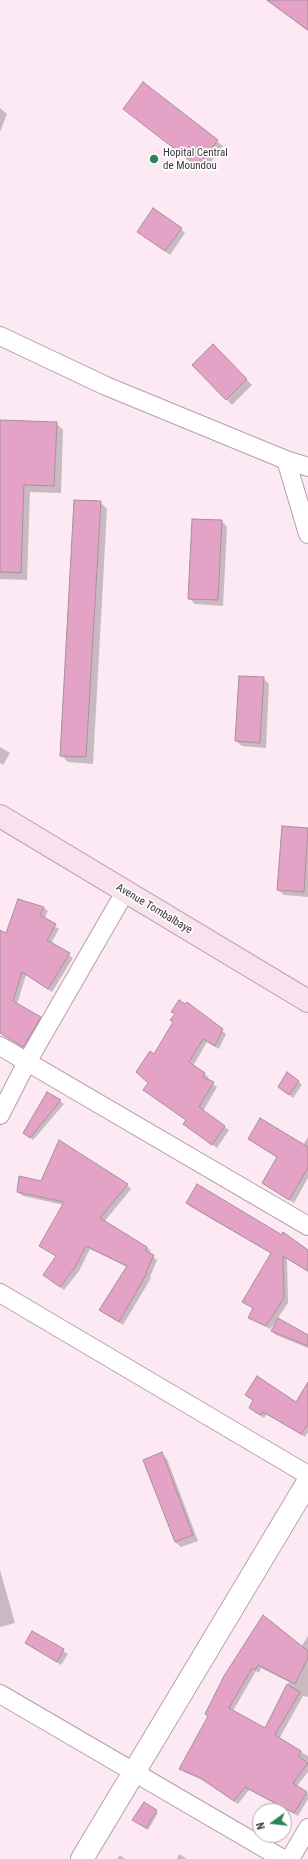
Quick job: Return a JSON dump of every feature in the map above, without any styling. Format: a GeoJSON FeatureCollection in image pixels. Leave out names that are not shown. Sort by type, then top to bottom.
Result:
{"type":"FeatureCollection","features":[{"type":"Feature","properties":{"kind":"main road","name":"Avenue Tombalbaye"},"geometry":{"type":"LineString","coordinates":[[0,816],[308,1001]]}},
{"type":"Feature","properties":{"kind":"street"},"geometry":{"type":"LineString","coordinates":[[0,336],[106,386],[286,460],[308,467]]}},
{"type":"Feature","properties":{"kind":"street"},"geometry":{"type":"LineString","coordinates":[[286,460],[308,534]]}},
{"type":"Feature","properties":{"kind":"street"},"geometry":{"type":"LineString","coordinates":[[0,1115],[27,1062],[125,892]]}},
{"type":"Feature","properties":{"kind":"street"},"geometry":{"type":"LineString","coordinates":[[0,1046],[308,1226]]}},
{"type":"Feature","properties":{"kind":"street"},"geometry":{"type":"LineString","coordinates":[[0,1293],[308,1475]]}},
{"type":"Feature","properties":{"kind":"street"},"geometry":{"type":"LineString","coordinates":[[82,1859],[308,1482]]}},
{"type":"Feature","properties":{"kind":"street"},"geometry":{"type":"LineString","coordinates":[[0,1694],[283,1859]]}},
{"type":"Feature","properties":{"kind":"street"},"geometry":{"type":"LineString","coordinates":[[290,1859],[308,1828]]}},
{"type":"Feature","properties":{"kind":"building"},"geometry":{"type":"Polygon","coordinates":[[[267,0],[308,0],[308,30],[267,0]]]}},
{"type":"Feature","properties":{"kind":"building"},"geometry":{"type":"Polygon","coordinates":[[[143,82],[218,140],[198,167],[123,109],[143,82]]]}},
{"type":"Feature","properties":{"kind":"building"},"geometry":{"type":"Polygon","coordinates":[[[153,208],[182,228],[165,251],[137,232],[153,208]]]}},
{"type":"Feature","properties":{"kind":"building"},"geometry":{"type":"Polygon","coordinates":[[[213,344],[247,379],[226,400],[192,365],[213,344]]]}},
{"type":"Feature","properties":{"kind":"building"},"geometry":{"type":"Polygon","coordinates":[[[0,420],[57,422],[54,486],[24,485],[21,573],[0,572],[0,420]]]}},
{"type":"Feature","properties":{"kind":"building"},"geometry":{"type":"Polygon","coordinates":[[[74,500],[101,501],[86,757],[60,756],[74,500]]]}},
{"type":"Feature","properties":{"kind":"building"},"geometry":{"type":"Polygon","coordinates":[[[192,519],[222,520],[218,600],[188,599],[192,519]]]}},
{"type":"Feature","properties":{"kind":"building"},"geometry":{"type":"Polygon","coordinates":[[[239,676],[264,677],[260,743],[235,741],[239,676]]]}},
{"type":"Feature","properties":{"kind":"building"},"geometry":{"type":"Polygon","coordinates":[[[282,826],[308,828],[304,892],[277,890],[282,826]]]}},
{"type":"Feature","properties":{"kind":"building"},"geometry":{"type":"Polygon","coordinates":[[[18,899],[44,907],[40,915],[56,924],[47,940],[70,953],[48,989],[22,972],[13,1001],[41,1017],[23,1047],[0,1033],[0,930],[6,933],[18,899]]]}},
{"type":"Feature","properties":{"kind":"building"},"geometry":{"type":"Polygon","coordinates":[[[179,1000],[185,1004],[187,1002],[223,1029],[215,1046],[203,1039],[189,1062],[205,1073],[203,1077],[214,1082],[199,1107],[225,1126],[212,1145],[183,1124],[186,1120],[143,1090],[148,1083],[136,1072],[150,1051],[154,1054],[173,1022],[170,1020],[175,1014],[171,1012],[179,1000]]]}},
{"type":"Feature","properties":{"kind":"building"},"geometry":{"type":"Polygon","coordinates":[[[287,1072],[299,1081],[289,1095],[278,1087],[287,1072]]]}},
{"type":"Feature","properties":{"kind":"building"},"geometry":{"type":"Polygon","coordinates":[[[47,1092],[61,1100],[30,1138],[23,1133],[47,1092]]]}},
{"type":"Feature","properties":{"kind":"building"},"geometry":{"type":"Polygon","coordinates":[[[260,1118],[308,1147],[308,1168],[289,1200],[262,1183],[277,1157],[248,1139],[260,1118]]]}},
{"type":"Feature","properties":{"kind":"building"},"geometry":{"type":"Polygon","coordinates":[[[59,1140],[128,1184],[100,1218],[147,1247],[145,1251],[154,1255],[146,1272],[147,1273],[119,1322],[99,1310],[127,1266],[86,1246],[75,1267],[60,1287],[43,1275],[56,1256],[39,1246],[64,1202],[17,1192],[19,1176],[41,1181],[59,1140]]]}},
{"type":"Feature","properties":{"kind":"building"},"geometry":{"type":"Polygon","coordinates":[[[197,1184],[282,1235],[283,1232],[308,1250],[308,1271],[283,1256],[284,1298],[266,1326],[248,1318],[253,1308],[242,1302],[271,1253],[186,1203],[197,1184]]]}},
{"type":"Feature","properties":{"kind":"building"},"geometry":{"type":"Polygon","coordinates":[[[278,1318],[308,1335],[308,1346],[271,1331],[278,1318]]]}},
{"type":"Feature","properties":{"kind":"building"},"geometry":{"type":"Polygon","coordinates":[[[257,1376],[296,1402],[308,1382],[308,1424],[301,1434],[263,1412],[261,1415],[249,1408],[253,1400],[245,1395],[257,1376]]]}},
{"type":"Feature","properties":{"kind":"building"},"geometry":{"type":"Polygon","coordinates":[[[162,1452],[193,1535],[175,1542],[143,1460],[162,1452]]]}},
{"type":"Feature","properties":{"kind":"building"},"geometry":{"type":"Polygon","coordinates":[[[263,1615],[308,1651],[308,1658],[295,1684],[258,1665],[255,1670],[252,1668],[229,1708],[265,1728],[287,1684],[300,1692],[275,1735],[301,1751],[298,1756],[308,1763],[293,1783],[307,1792],[294,1813],[292,1812],[292,1803],[275,1803],[245,1787],[234,1801],[199,1777],[179,1769],[208,1716],[205,1714],[224,1676],[263,1615]]]}},
{"type":"Feature","properties":{"kind":"building"},"geometry":{"type":"Polygon","coordinates":[[[32,1631],[64,1649],[57,1662],[25,1643],[32,1631]]]}},
{"type":"Feature","properties":{"kind":"building"},"geometry":{"type":"Polygon","coordinates":[[[144,1802],[157,1810],[146,1828],[132,1820],[144,1802]]]}},
{"type":"Feature","properties":{"kind":"place","name":"Hopital Central de Moundou"},"geometry":{"type":"Point","coordinates":[154,159]}}]}
